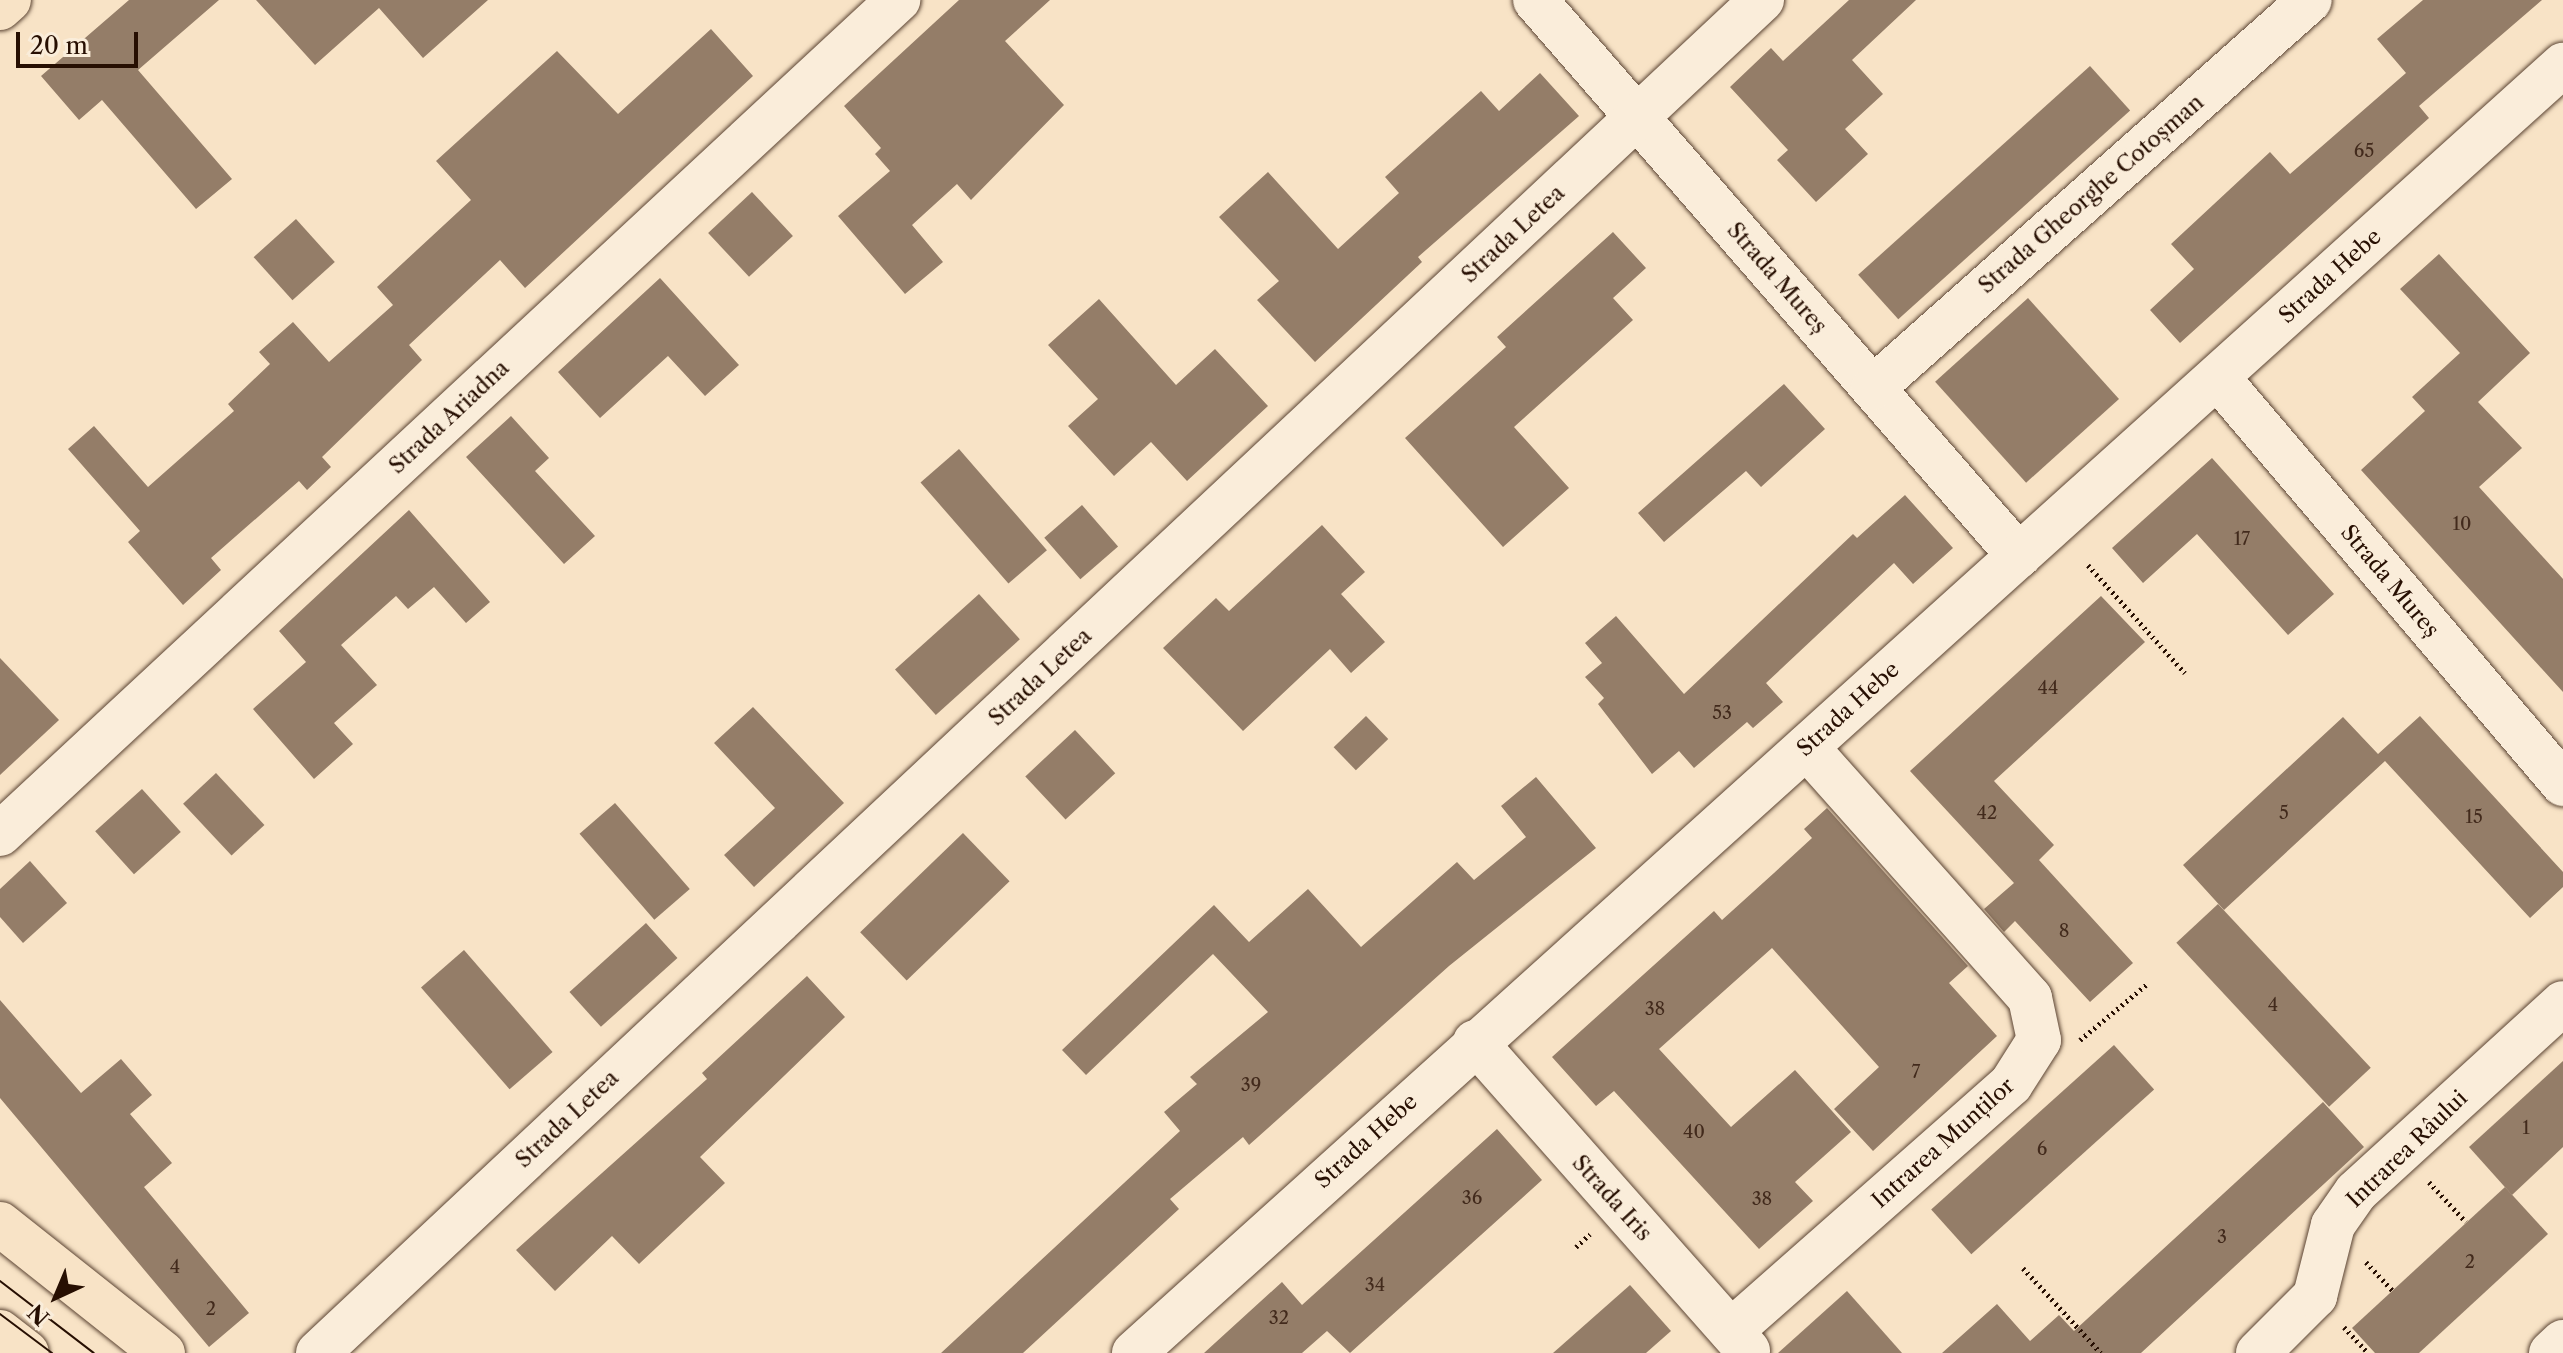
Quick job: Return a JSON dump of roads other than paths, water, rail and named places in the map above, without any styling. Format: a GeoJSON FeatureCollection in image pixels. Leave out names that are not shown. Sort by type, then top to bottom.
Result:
{"type":"FeatureCollection","features":[{"type":"Feature","properties":{"kind":"main road"},"geometry":{"type":"LineString","coordinates":[[0,8],[9,0]]}},
{"type":"Feature","properties":{"kind":"main road"},"geometry":{"type":"LineString","coordinates":[[0,1224],[163,1353]]}},
{"type":"Feature","properties":{"kind":"main road"},"geometry":{"type":"LineString","coordinates":[[0,1332],[27,1353]]}},
{"type":"Feature","properties":{"kind":"street","name":"Strada Ariadna"},"geometry":{"type":"LineString","coordinates":[[0,834],[898,0]]}},
{"type":"Feature","properties":{"kind":"street","name":"Strada Mureș"},"geometry":{"type":"LineString","coordinates":[[1535,0],[2019,556]]}},
{"type":"Feature","properties":{"kind":"street","name":"Strada Letea"},"geometry":{"type":"LineString","coordinates":[[318,1353],[1762,0]]}},
{"type":"Feature","properties":{"kind":"street","name":"Strada Gheorghe Cotoșman"},"geometry":{"type":"LineString","coordinates":[[1873,388],[2310,0]]}},
{"type":"Feature","properties":{"kind":"street","name":"Strada Hebe"},"geometry":{"type":"LineString","coordinates":[[1134,1353],[1475,1042],[2563,65]]}},
{"type":"Feature","properties":{"kind":"street","name":"Strada Mureș"},"geometry":{"type":"LineString","coordinates":[[2218,378],[2563,784]]}},
{"type":"Feature","properties":{"kind":"street","name":"Intrarea Munților"},"geometry":{"type":"LineString","coordinates":[[1737,1345],[2011,1084],[2039,1040],[2030,998],[1806,747]]}},
{"type":"Feature","properties":{"kind":"street","name":"Intrarea Râului"},"geometry":{"type":"LineString","coordinates":[[2258,1353],[2315,1296],[2333,1225],[2356,1192],[2563,1003]]}},
{"type":"Feature","properties":{"kind":"street","name":"Strada Iris"},"geometry":{"type":"LineString","coordinates":[[1475,1042],[1737,1345]]}},
{"type":"Feature","properties":{"kind":"street"},"geometry":{"type":"LineString","coordinates":[[2551,1353],[2563,1342]]}},
{"type":"Feature","properties":{"kind":"tram line"},"geometry":{"type":"LineString","coordinates":[[0,1281],[94,1353]]}},
{"type":"Feature","properties":{"kind":"tram line"},"geometry":{"type":"LineString","coordinates":[[0,1314],[52,1353]]}}]}
